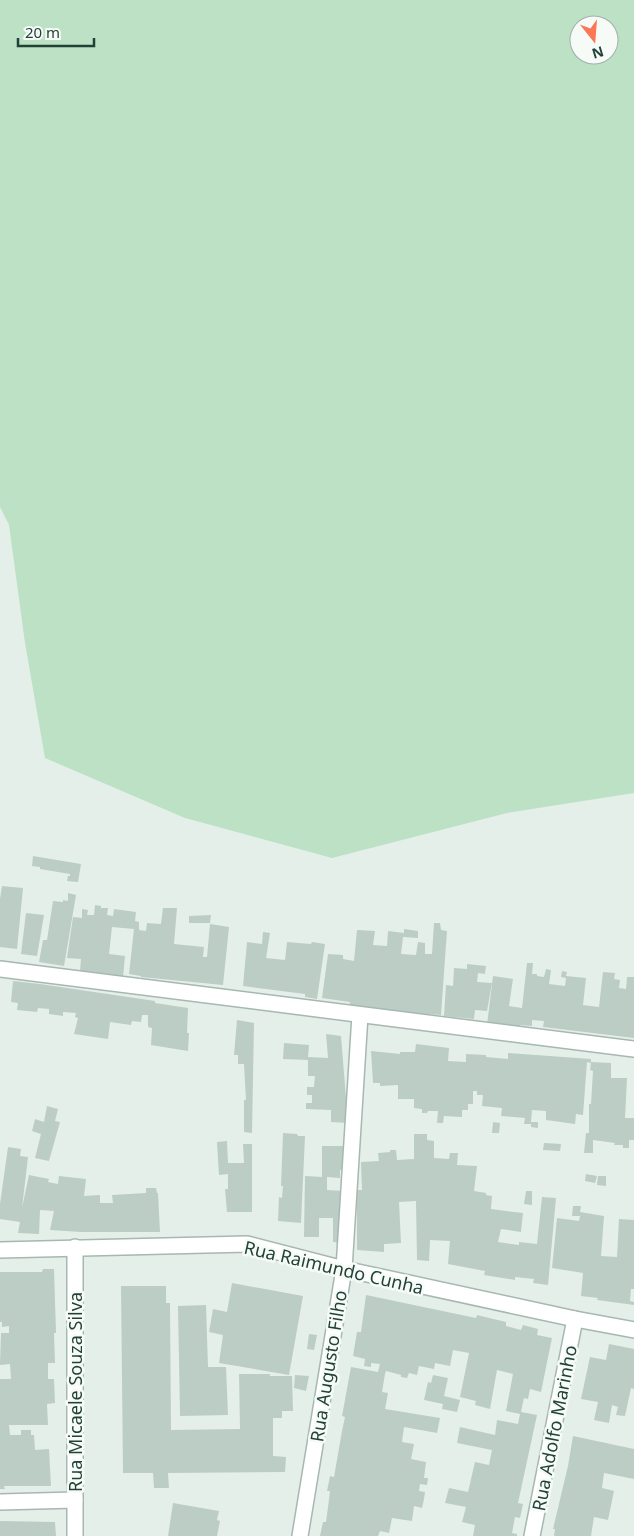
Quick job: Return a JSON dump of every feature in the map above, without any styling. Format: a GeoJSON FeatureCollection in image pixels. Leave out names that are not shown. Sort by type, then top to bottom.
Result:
{"type":"FeatureCollection","features":[{"type":"Feature","properties":{"kind":"street"},"geometry":{"type":"LineString","coordinates":[[0,969],[634,1049]]}},
{"type":"Feature","properties":{"kind":"street","name":"Rua Augusto Filho"},"geometry":{"type":"LineString","coordinates":[[300,1536],[344,1269],[360,1015]]}},
{"type":"Feature","properties":{"kind":"street","name":"Rua Raimundo Cunha"},"geometry":{"type":"LineString","coordinates":[[0,1250],[247,1244],[344,1269],[634,1330]]}},
{"type":"Feature","properties":{"kind":"street","name":"Rua Micaele Souza Silva"},"geometry":{"type":"LineString","coordinates":[[74,1247],[75,1536]]}},
{"type":"Feature","properties":{"kind":"street","name":"Rua Adolfo Marinho"},"geometry":{"type":"LineString","coordinates":[[532,1536],[575,1319]]}},
{"type":"Feature","properties":{"kind":"street"},"geometry":{"type":"LineString","coordinates":[[0,1502],[75,1500]]}},
{"type":"Feature","properties":{"kind":"green space"},"geometry":{"type":"Polygon","coordinates":[[[0,0],[634,0],[634,793],[507,813],[332,858],[185,818],[45,758],[25,643],[9,525],[0,507],[0,0]]]}},
{"type":"Feature","properties":{"kind":"building"},"geometry":{"type":"Polygon","coordinates":[[[33,856],[81,864],[78,882],[67,881],[70,874],[32,866],[33,856]]]}},
{"type":"Feature","properties":{"kind":"building"},"geometry":{"type":"Polygon","coordinates":[[[2,886],[23,888],[17,949],[0,947],[0,899],[2,886]]]}},
{"type":"Feature","properties":{"kind":"building"},"geometry":{"type":"Polygon","coordinates":[[[68,893],[76,895],[64,966],[39,962],[43,940],[47,940],[53,901],[68,901],[68,893]]]}},
{"type":"Feature","properties":{"kind":"building"},"geometry":{"type":"Polygon","coordinates":[[[95,905],[101,906],[101,908],[108,908],[107,915],[113,916],[114,909],[136,912],[135,921],[139,922],[139,930],[146,931],[147,923],[161,924],[163,908],[177,908],[174,944],[204,947],[203,957],[207,957],[210,924],[229,927],[223,985],[141,977],[129,974],[134,929],[112,927],[109,954],[125,956],[123,977],[94,975],[94,972],[80,971],[81,959],[67,958],[73,917],[82,918],[82,909],[88,910],[87,915],[94,915],[95,905]]]}},
{"type":"Feature","properties":{"kind":"building"},"geometry":{"type":"Polygon","coordinates":[[[26,913],[44,915],[37,956],[21,954],[26,913]]]}},
{"type":"Feature","properties":{"kind":"building"},"geometry":{"type":"Polygon","coordinates":[[[211,915],[210,923],[189,923],[189,916],[211,915]]]}},
{"type":"Feature","properties":{"kind":"building"},"geometry":{"type":"Polygon","coordinates":[[[434,923],[440,923],[441,930],[447,931],[441,1015],[428,1014],[428,1016],[349,1007],[350,1002],[322,998],[328,954],[343,955],[343,959],[354,961],[357,930],[375,931],[373,945],[387,946],[388,931],[404,933],[404,929],[418,931],[418,938],[403,937],[401,954],[416,955],[418,942],[425,943],[425,954],[432,954],[434,923]]]}},
{"type":"Feature","properties":{"kind":"building"},"geometry":{"type":"Polygon","coordinates":[[[263,932],[270,933],[266,958],[285,960],[287,942],[325,944],[317,999],[305,997],[305,994],[243,986],[247,942],[262,944],[263,932]]]}},
{"type":"Feature","properties":{"kind":"building"},"geometry":{"type":"Polygon","coordinates":[[[527,963],[533,963],[532,974],[537,974],[537,976],[544,977],[546,969],[551,970],[549,984],[565,986],[566,978],[561,977],[562,971],[567,972],[566,976],[586,978],[583,1005],[599,1007],[603,972],[615,973],[614,979],[620,980],[619,988],[626,989],[627,977],[634,977],[634,1038],[543,1027],[544,1021],[532,1020],[532,1026],[520,1025],[520,1028],[487,1025],[493,976],[513,979],[509,1006],[522,1008],[527,963]]]}},
{"type":"Feature","properties":{"kind":"building"},"geometry":{"type":"Polygon","coordinates":[[[467,964],[486,966],[485,974],[478,973],[477,982],[492,983],[487,1011],[475,1010],[474,1019],[444,1016],[446,985],[453,986],[454,968],[467,969],[467,964]]]}},
{"type":"Feature","properties":{"kind":"building"},"geometry":{"type":"Polygon","coordinates":[[[13,981],[155,1001],[155,1003],[188,1008],[188,1051],[151,1045],[152,1028],[148,1027],[148,1015],[142,1015],[141,1022],[132,1021],[131,1025],[110,1022],[108,1039],[74,1034],[78,1018],[75,1017],[76,1013],[63,1012],[63,1016],[49,1014],[49,1009],[38,1008],[37,1012],[17,1010],[18,1003],[11,1002],[13,981]]]}},
{"type":"Feature","properties":{"kind":"building"},"geometry":{"type":"Polygon","coordinates":[[[237,1020],[254,1023],[252,1133],[244,1132],[244,1100],[246,1100],[244,1064],[238,1064],[238,1055],[234,1055],[237,1020]]]}},
{"type":"Feature","properties":{"kind":"building"},"geometry":{"type":"Polygon","coordinates":[[[326,1034],[341,1036],[348,1123],[331,1122],[331,1110],[306,1109],[306,1103],[312,1103],[312,1095],[307,1095],[307,1087],[314,1087],[315,1076],[308,1076],[308,1060],[283,1059],[284,1043],[309,1045],[308,1057],[328,1058],[326,1034]]]}},
{"type":"Feature","properties":{"kind":"building"},"geometry":{"type":"Polygon","coordinates":[[[416,1044],[449,1048],[448,1061],[466,1062],[466,1054],[508,1059],[508,1053],[591,1059],[591,1062],[611,1063],[611,1078],[627,1078],[625,1118],[634,1118],[634,1140],[629,1140],[629,1148],[623,1148],[623,1145],[593,1140],[593,1153],[584,1153],[586,1133],[589,1133],[589,1104],[591,1104],[593,1071],[590,1070],[591,1063],[587,1062],[583,1115],[576,1114],[575,1124],[546,1120],[546,1111],[532,1110],[531,1122],[538,1122],[538,1128],[531,1127],[531,1124],[524,1124],[525,1118],[501,1116],[502,1108],[482,1106],[483,1095],[477,1095],[477,1091],[473,1091],[473,1104],[468,1104],[468,1110],[462,1110],[462,1117],[444,1116],[443,1123],[437,1123],[438,1111],[422,1113],[422,1109],[414,1108],[414,1099],[398,1099],[398,1085],[380,1086],[380,1083],[373,1083],[371,1051],[400,1054],[400,1052],[415,1052],[416,1044]]]}},
{"type":"Feature","properties":{"kind":"building"},"geometry":{"type":"Polygon","coordinates":[[[47,1106],[58,1109],[55,1121],[60,1122],[49,1161],[35,1158],[41,1134],[32,1131],[35,1119],[44,1122],[47,1106]]]}},
{"type":"Feature","properties":{"kind":"building"},"geometry":{"type":"Polygon","coordinates":[[[493,1122],[500,1123],[499,1133],[492,1133],[493,1122]]]}},
{"type":"Feature","properties":{"kind":"building"},"geometry":{"type":"Polygon","coordinates":[[[283,1133],[305,1136],[301,1223],[278,1221],[279,1197],[282,1198],[283,1186],[281,1186],[283,1133]]]}},
{"type":"Feature","properties":{"kind":"building"},"geometry":{"type":"Polygon","coordinates":[[[414,1134],[427,1134],[427,1140],[434,1141],[434,1158],[449,1159],[450,1153],[458,1153],[457,1165],[477,1166],[474,1191],[492,1196],[491,1209],[523,1213],[521,1232],[501,1229],[498,1242],[519,1245],[519,1242],[537,1244],[542,1197],[556,1198],[548,1285],[533,1283],[534,1279],[515,1277],[515,1280],[484,1275],[485,1271],[448,1264],[450,1241],[430,1240],[429,1261],[417,1260],[416,1201],[399,1202],[401,1243],[384,1244],[384,1252],[357,1250],[357,1190],[362,1190],[361,1162],[379,1161],[378,1153],[390,1152],[390,1150],[396,1150],[397,1160],[414,1159],[414,1134]]]}},
{"type":"Feature","properties":{"kind":"building"},"geometry":{"type":"Polygon","coordinates":[[[227,1141],[228,1163],[244,1163],[243,1144],[252,1144],[252,1212],[227,1212],[225,1189],[228,1189],[228,1174],[219,1175],[217,1142],[227,1141]]]}},
{"type":"Feature","properties":{"kind":"building"},"geometry":{"type":"Polygon","coordinates":[[[544,1143],[561,1144],[560,1151],[543,1150],[544,1143]]]}},
{"type":"Feature","properties":{"kind":"building"},"geometry":{"type":"Polygon","coordinates":[[[322,1146],[350,1146],[349,1171],[340,1170],[340,1178],[327,1177],[327,1190],[346,1191],[343,1243],[333,1242],[333,1218],[319,1218],[319,1237],[304,1237],[305,1176],[322,1177],[322,1146]]]}},
{"type":"Feature","properties":{"kind":"building"},"geometry":{"type":"Polygon","coordinates":[[[8,1147],[21,1149],[20,1156],[28,1157],[22,1208],[29,1175],[49,1179],[48,1182],[58,1184],[59,1176],[86,1179],[84,1196],[100,1195],[100,1203],[113,1203],[112,1195],[146,1193],[146,1188],[156,1188],[158,1193],[160,1232],[50,1230],[54,1211],[40,1210],[39,1234],[18,1233],[20,1222],[0,1219],[0,1204],[8,1147]]]}},
{"type":"Feature","properties":{"kind":"building"},"geometry":{"type":"Polygon","coordinates":[[[586,1174],[597,1176],[595,1183],[585,1181],[586,1174]]]}},
{"type":"Feature","properties":{"kind":"building"},"geometry":{"type":"Polygon","coordinates":[[[598,1176],[606,1176],[606,1186],[597,1185],[598,1176]]]}},
{"type":"Feature","properties":{"kind":"building"},"geometry":{"type":"Polygon","coordinates":[[[526,1191],[532,1191],[532,1205],[524,1204],[526,1191]]]}},
{"type":"Feature","properties":{"kind":"building"},"geometry":{"type":"Polygon","coordinates":[[[573,1206],[581,1206],[580,1212],[604,1216],[601,1256],[617,1257],[619,1219],[634,1220],[634,1289],[631,1289],[630,1301],[634,1302],[634,1305],[581,1296],[583,1273],[552,1268],[557,1218],[579,1221],[580,1216],[572,1216],[573,1206]]]}},
{"type":"Feature","properties":{"kind":"building"},"geometry":{"type":"Polygon","coordinates":[[[43,1269],[54,1269],[55,1363],[48,1363],[48,1379],[54,1379],[55,1403],[47,1404],[48,1425],[9,1425],[10,1435],[21,1435],[21,1430],[31,1430],[31,1435],[34,1435],[35,1450],[49,1449],[51,1486],[4,1486],[5,1489],[0,1489],[0,1379],[11,1379],[10,1364],[0,1365],[1,1333],[9,1333],[9,1326],[2,1327],[2,1322],[0,1322],[0,1272],[42,1272],[43,1269]]]}},
{"type":"Feature","properties":{"kind":"building"},"geometry":{"type":"Polygon","coordinates":[[[232,1283],[303,1296],[289,1375],[219,1363],[223,1335],[209,1332],[213,1309],[227,1312],[232,1283]]]}},
{"type":"Feature","properties":{"kind":"building"},"geometry":{"type":"Polygon","coordinates":[[[121,1286],[166,1286],[166,1303],[170,1303],[171,1430],[240,1429],[239,1374],[292,1376],[293,1411],[282,1411],[282,1418],[273,1418],[273,1456],[286,1457],[285,1472],[168,1473],[169,1488],[154,1488],[153,1473],[123,1473],[121,1286]]]}},
{"type":"Feature","properties":{"kind":"building"},"geometry":{"type":"Polygon","coordinates":[[[366,1295],[476,1318],[477,1315],[506,1322],[506,1326],[521,1330],[523,1325],[538,1329],[537,1335],[552,1338],[541,1392],[530,1389],[528,1399],[524,1398],[521,1412],[537,1415],[518,1503],[523,1504],[520,1518],[515,1517],[512,1533],[517,1534],[517,1536],[473,1536],[475,1525],[462,1522],[466,1507],[445,1503],[449,1488],[468,1492],[475,1462],[489,1465],[492,1450],[457,1443],[460,1427],[495,1435],[497,1420],[518,1424],[520,1414],[506,1411],[513,1374],[497,1370],[490,1409],[475,1405],[476,1401],[460,1397],[469,1353],[453,1350],[450,1366],[435,1363],[434,1369],[419,1366],[417,1375],[409,1373],[407,1378],[386,1371],[385,1374],[382,1392],[388,1393],[385,1409],[440,1418],[437,1433],[404,1427],[402,1442],[414,1444],[411,1459],[426,1462],[424,1478],[428,1478],[427,1485],[420,1484],[419,1491],[425,1492],[422,1508],[414,1506],[412,1521],[392,1518],[389,1533],[380,1531],[378,1536],[320,1536],[323,1522],[326,1522],[330,1491],[327,1491],[330,1476],[334,1477],[345,1417],[342,1416],[351,1367],[378,1372],[380,1364],[371,1363],[371,1367],[364,1366],[365,1359],[353,1356],[357,1332],[361,1332],[366,1295]]]}},
{"type":"Feature","properties":{"kind":"building"},"geometry":{"type":"Polygon","coordinates":[[[206,1305],[208,1367],[226,1367],[228,1415],[180,1416],[178,1306],[206,1305]]]}},
{"type":"Feature","properties":{"kind":"building"},"geometry":{"type":"Polygon","coordinates":[[[309,1334],[317,1335],[314,1350],[307,1349],[309,1334]]]}},
{"type":"Feature","properties":{"kind":"building"},"geometry":{"type":"Polygon","coordinates":[[[609,1344],[634,1349],[634,1389],[631,1388],[625,1416],[616,1415],[618,1407],[612,1405],[609,1423],[594,1420],[598,1402],[581,1399],[590,1357],[606,1360],[609,1344]]]}},
{"type":"Feature","properties":{"kind":"building"},"geometry":{"type":"Polygon","coordinates":[[[295,1375],[309,1376],[306,1391],[294,1388],[295,1375]]]}},
{"type":"Feature","properties":{"kind":"building"},"geometry":{"type":"Polygon","coordinates":[[[433,1375],[448,1378],[444,1396],[460,1400],[457,1412],[442,1409],[443,1404],[424,1400],[428,1382],[431,1383],[433,1375]]]}},
{"type":"Feature","properties":{"kind":"building"},"geometry":{"type":"Polygon","coordinates":[[[573,1436],[634,1449],[634,1479],[604,1473],[602,1488],[614,1491],[608,1520],[594,1517],[591,1536],[554,1536],[555,1529],[553,1529],[573,1436]]]}},
{"type":"Feature","properties":{"kind":"building"},"geometry":{"type":"Polygon","coordinates":[[[173,1503],[219,1511],[217,1520],[220,1521],[217,1536],[168,1536],[173,1503]]]}},
{"type":"Feature","properties":{"kind":"building"},"geometry":{"type":"Polygon","coordinates":[[[0,1521],[55,1522],[56,1536],[0,1536],[0,1521]]]}}]}
